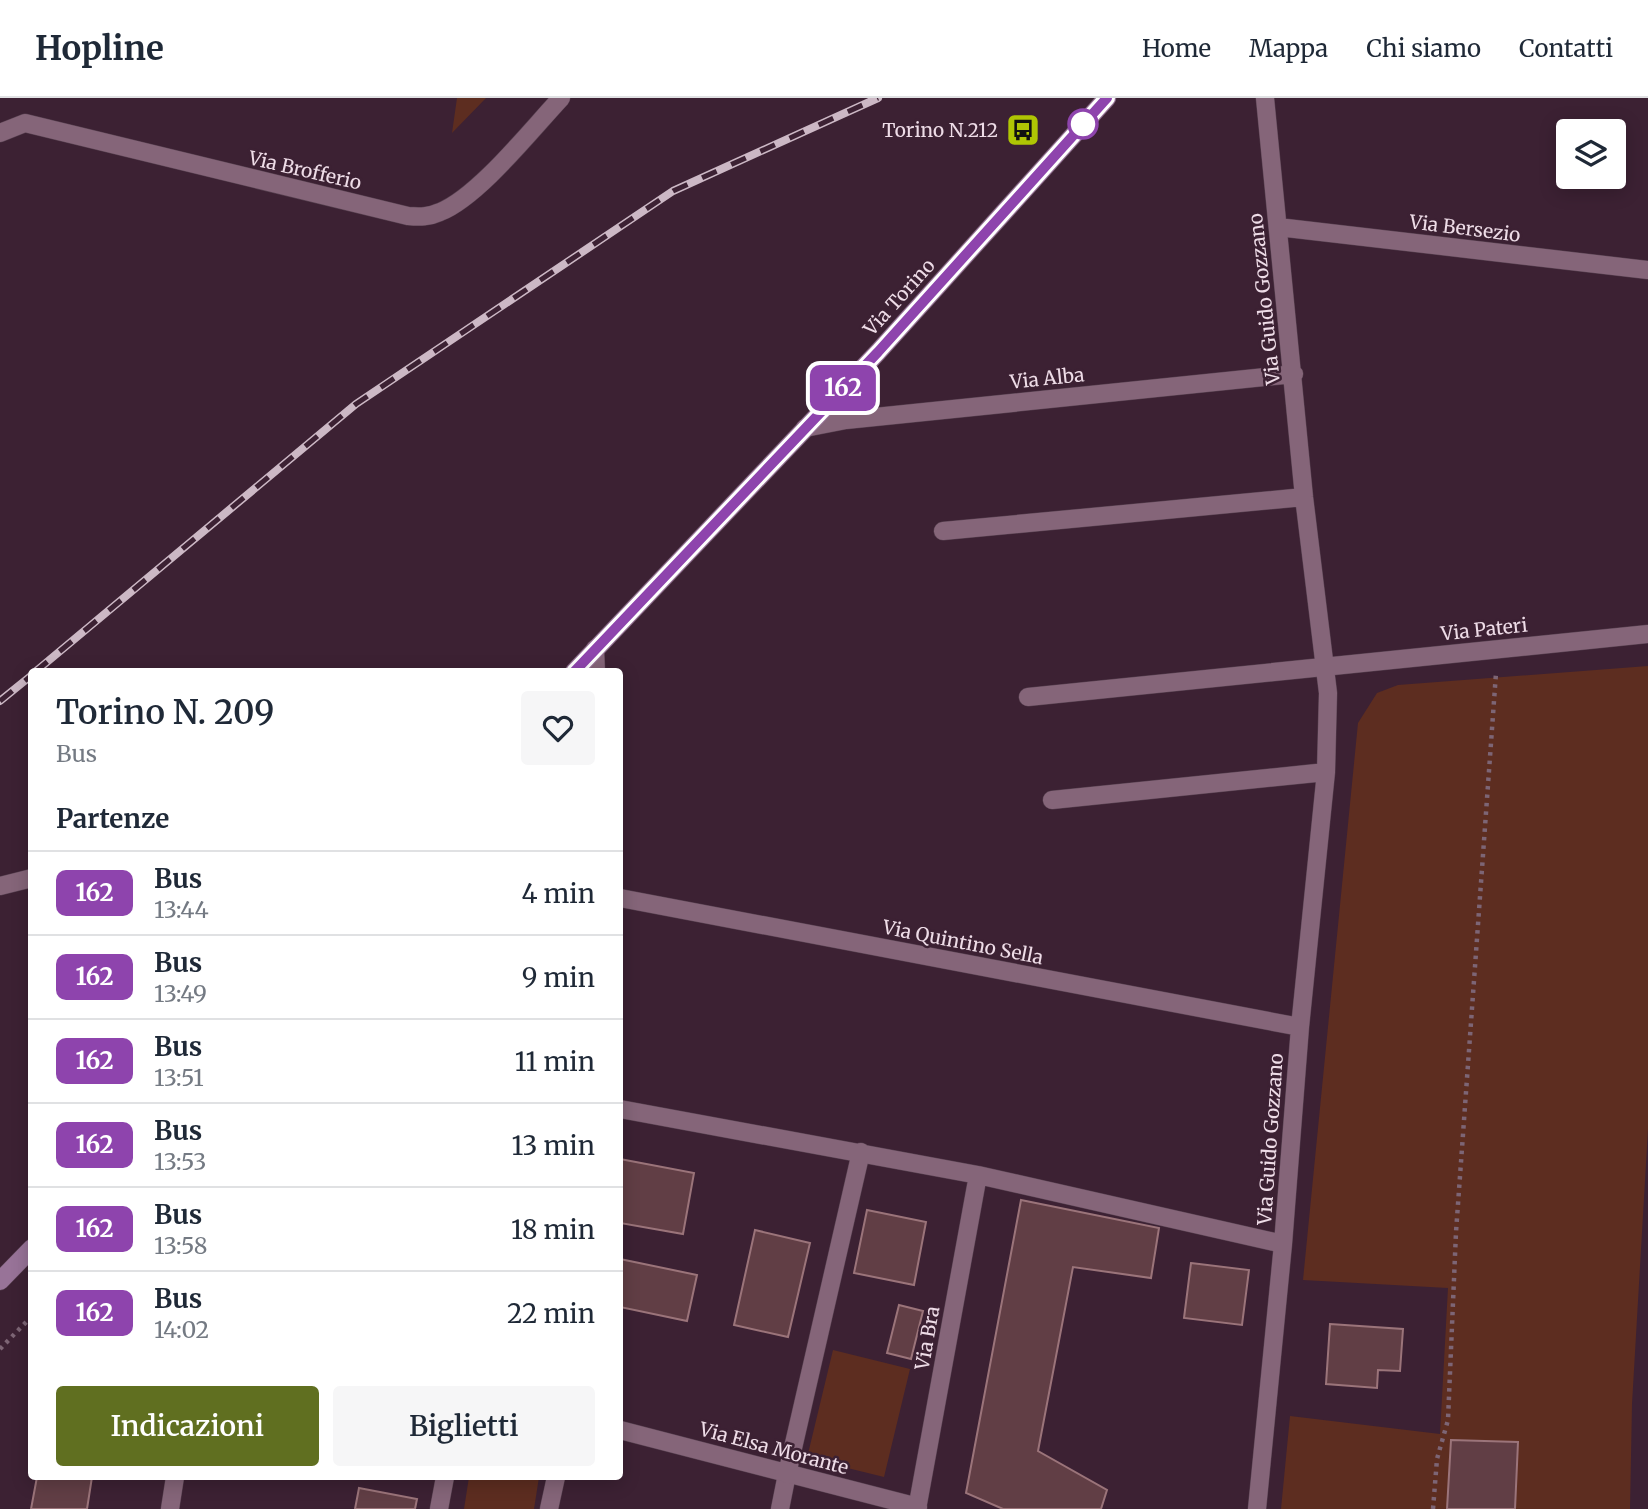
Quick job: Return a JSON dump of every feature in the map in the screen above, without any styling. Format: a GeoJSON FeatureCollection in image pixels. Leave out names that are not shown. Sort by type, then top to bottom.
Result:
{"type":"FeatureCollection","features":[{"type":"Feature","properties":{"kind":"main road","name":"Via Torino"},"geometry":{"type":"LineString","coordinates":[[578,668],[878,352],[1107,98]]}},
{"type":"Feature","properties":{"kind":"main road"},"geometry":{"type":"LineString","coordinates":[[0,1281],[28,1252]]}},
{"type":"Feature","properties":{"kind":"street","name":"Via Brofferio"},"geometry":{"type":"LineString","coordinates":[[0,133],[25,123],[408,216],[426,217],[471,194],[561,98]]}},
{"type":"Feature","properties":{"kind":"street","name":"Via Guido Gozzano"},"geometry":{"type":"LineString","coordinates":[[1257,1509],[1283,1244],[1300,1027],[1326,772],[1328,693],[1304,497],[1265,98]]}},
{"type":"Feature","properties":{"kind":"street","name":"Via Bersezio"},"geometry":{"type":"LineString","coordinates":[[1278,227],[1648,270]]}},
{"type":"Feature","properties":{"kind":"street","name":"Via Alba"},"geometry":{"type":"LineString","coordinates":[[805,428],[846,420],[1294,374]]}},
{"type":"Feature","properties":{"kind":"street"},"geometry":{"type":"LineString","coordinates":[[943,531],[1304,497]]}},
{"type":"Feature","properties":{"kind":"street","name":"Via Pateri"},"geometry":{"type":"LineString","coordinates":[[1326,669],[1648,635]]}},
{"type":"Feature","properties":{"kind":"street"},"geometry":{"type":"LineString","coordinates":[[595,649],[596,668]]}},
{"type":"Feature","properties":{"kind":"street"},"geometry":{"type":"LineString","coordinates":[[1028,697],[1326,669]]}},
{"type":"Feature","properties":{"kind":"street"},"geometry":{"type":"LineString","coordinates":[[1052,800],[1326,772]]}},
{"type":"Feature","properties":{"kind":"street"},"geometry":{"type":"LineString","coordinates":[[0,886],[28,879]]}},
{"type":"Feature","properties":{"kind":"street","name":"Via Quintino Sella"},"geometry":{"type":"LineString","coordinates":[[623,899],[1300,1027]]}},
{"type":"Feature","properties":{"kind":"street"},"geometry":{"type":"LineString","coordinates":[[623,1110],[978,1175],[1283,1244]]}},
{"type":"Feature","properties":{"kind":"street"},"geometry":{"type":"LineString","coordinates":[[780,1509],[861,1152]]}},
{"type":"Feature","properties":{"kind":"street","name":"Via Bra"},"geometry":{"type":"LineString","coordinates":[[917,1508],[978,1175]]}},
{"type":"Feature","properties":{"kind":"street","name":"Via Elsa Morante"},"geometry":{"type":"LineString","coordinates":[[623,1431],[917,1508]]}},
{"type":"Feature","properties":{"kind":"street"},"geometry":{"type":"LineString","coordinates":[[170,1509],[175,1480]]}},
{"type":"Feature","properties":{"kind":"street"},"geometry":{"type":"LineString","coordinates":[[439,1509],[444,1480]]}},
{"type":"Feature","properties":{"kind":"street"},"geometry":{"type":"LineString","coordinates":[[550,1509],[555,1480]]}},
{"type":"Feature","properties":{"kind":"path"},"geometry":{"type":"LineString","coordinates":[[1433,1509],[1437,1459],[1448,1420],[1456,1232],[1497,649]]}},
{"type":"Feature","properties":{"kind":"path"},"geometry":{"type":"LineString","coordinates":[[0,1349],[28,1320]]}},
{"type":"Feature","properties":{"kind":"shaded area"},"geometry":{"type":"Polygon","coordinates":[[[457,98],[486,98],[452,133],[457,98]]]}},
{"type":"Feature","properties":{"kind":"shaded area"},"geometry":{"type":"Polygon","coordinates":[[[1648,666],[1648,1129],[1632,1404],[1630,1509],[1281,1509],[1290,1416],[1440,1434],[1448,1288],[1303,1280],[1358,723],[1377,693],[1398,685],[1648,666]]]}},
{"type":"Feature","properties":{"kind":"shaded area"},"geometry":{"type":"Polygon","coordinates":[[[833,1350],[910,1369],[884,1477],[807,1458],[833,1350]]]}},
{"type":"Feature","properties":{"kind":"shaded area"},"geometry":{"type":"Polygon","coordinates":[[[469,1480],[539,1480],[534,1509],[464,1509],[469,1480]]]}},
{"type":"Feature","properties":{"kind":"building"},"geometry":{"type":"Polygon","coordinates":[[[623,1160],[694,1173],[683,1234],[623,1224],[623,1160]]]}},
{"type":"Feature","properties":{"kind":"building"},"geometry":{"type":"Polygon","coordinates":[[[1021,1200],[1159,1228],[1151,1278],[1073,1267],[1038,1451],[1107,1490],[1101,1509],[1003,1509],[966,1493],[1021,1200]]]}},
{"type":"Feature","properties":{"kind":"building"},"geometry":{"type":"Polygon","coordinates":[[[867,1210],[926,1222],[914,1285],[854,1273],[867,1210]]]}},
{"type":"Feature","properties":{"kind":"building"},"geometry":{"type":"Polygon","coordinates":[[[755,1230],[810,1243],[788,1337],[734,1325],[755,1230]]]}},
{"type":"Feature","properties":{"kind":"building"},"geometry":{"type":"Polygon","coordinates":[[[623,1260],[697,1275],[687,1321],[623,1308],[623,1260]]]}},
{"type":"Feature","properties":{"kind":"building"},"geometry":{"type":"Polygon","coordinates":[[[1191,1263],[1249,1270],[1242,1325],[1184,1318],[1191,1263]]]}},
{"type":"Feature","properties":{"kind":"building"},"geometry":{"type":"Polygon","coordinates":[[[899,1305],[923,1311],[911,1359],[887,1353],[899,1305]]]}},
{"type":"Feature","properties":{"kind":"building"},"geometry":{"type":"Polygon","coordinates":[[[1330,1324],[1403,1329],[1400,1371],[1378,1370],[1377,1388],[1326,1384],[1330,1324]]]}},
{"type":"Feature","properties":{"kind":"building"},"geometry":{"type":"Polygon","coordinates":[[[1451,1440],[1518,1442],[1515,1509],[1447,1509],[1451,1440]]]}},
{"type":"Feature","properties":{"kind":"building"},"geometry":{"type":"Polygon","coordinates":[[[36,1480],[92,1480],[87,1509],[31,1509],[36,1480]]]}},
{"type":"Feature","properties":{"kind":"building"},"geometry":{"type":"Polygon","coordinates":[[[359,1488],[417,1499],[415,1509],[355,1509],[359,1488]]]}},
{"type":"Feature","properties":{"kind":"railway"},"geometry":{"type":"LineString","coordinates":[[40,668],[356,404],[673,191],[878,98]]}},
{"type":"Feature","properties":{"kind":"railway"},"geometry":{"type":"LineString","coordinates":[[0,701],[28,678]]}},
{"type":"Feature","properties":{"kind":"bus line","name":"162"},"geometry":{"type":"LineString","coordinates":[[578,668],[878,352],[1107,98]]}},
{"type":"Feature","properties":{"kind":"place","name":"Torino N.212"},"geometry":{"type":"Point","coordinates":[1023,130]}}]}
